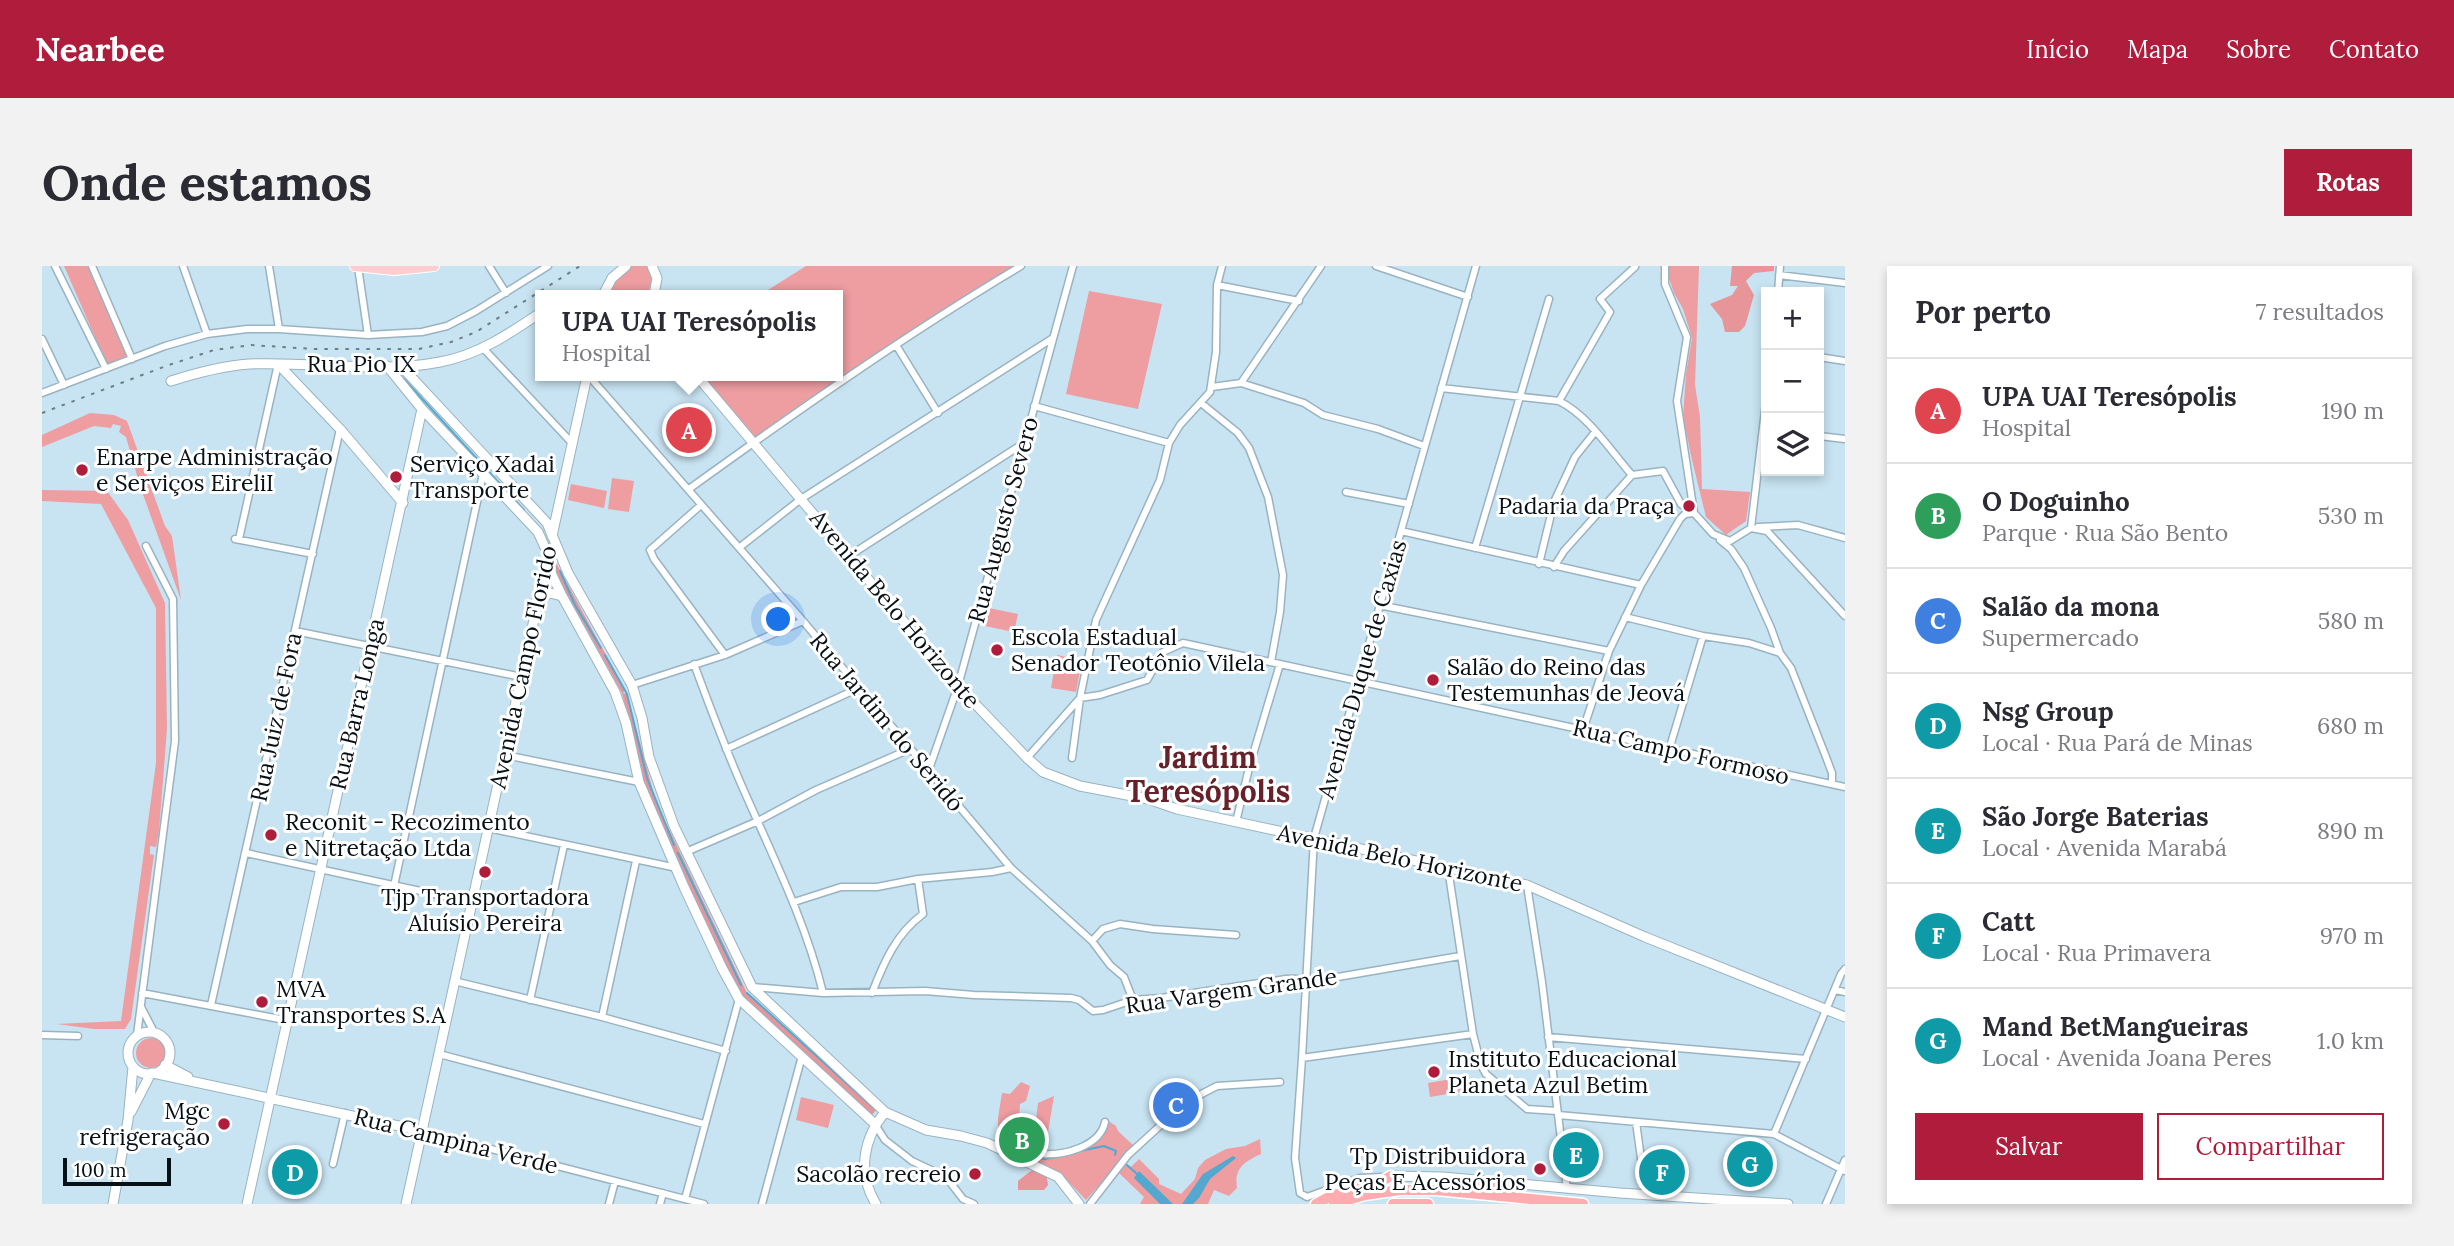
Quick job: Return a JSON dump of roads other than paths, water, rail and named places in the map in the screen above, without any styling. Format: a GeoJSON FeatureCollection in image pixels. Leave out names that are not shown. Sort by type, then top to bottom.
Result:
{"type":"FeatureCollection","features":[{"type":"Feature","properties":{"kind":"highway"},"geometry":{"type":"LineString","coordinates":[[1314,1200],[1391,1176]]}},
{"type":"Feature","properties":{"kind":"highway"},"geometry":{"type":"LineString","coordinates":[[1477,1181],[1487,1187],[1547,1196],[1558,1202]]}},
{"type":"Feature","properties":{"kind":"highway"},"geometry":{"type":"LineString","coordinates":[[1334,1204],[1400,1189],[1583,1204]]}},
{"type":"Feature","properties":{"kind":"highway"},"geometry":{"type":"LineString","coordinates":[[1393,1204],[1428,1204]]}},
{"type":"Feature","properties":{"kind":"main road"},"geometry":{"type":"LineString","coordinates":[[357,266],[394,270],[434,266]]}},
{"type":"Feature","properties":{"kind":"street"},"geometry":{"type":"LineString","coordinates":[[55,266],[106,369]]}},
{"type":"Feature","properties":{"kind":"street"},"geometry":{"type":"LineString","coordinates":[[92,266],[132,359]]}},
{"type":"Feature","properties":{"kind":"street"},"geometry":{"type":"LineString","coordinates":[[183,266],[208,334]]}},
{"type":"Feature","properties":{"kind":"street"},"geometry":{"type":"LineString","coordinates":[[269,266],[279,329]]}},
{"type":"Feature","properties":{"kind":"street"},"geometry":{"type":"LineString","coordinates":[[357,266],[368,335]]}},
{"type":"Feature","properties":{"kind":"street"},"geometry":{"type":"LineString","coordinates":[[489,266],[506,293]]}},
{"type":"Feature","properties":{"kind":"street"},"geometry":{"type":"LineString","coordinates":[[42,393],[208,334],[279,329],[368,335],[422,332],[447,326],[548,266]]}},
{"type":"Feature","properties":{"kind":"street"},"geometry":{"type":"LineString","coordinates":[[606,290],[612,278],[626,266]]}},
{"type":"Feature","properties":{"kind":"street"},"geometry":{"type":"LineString","coordinates":[[689,489],[896,345],[1021,266]]}},
{"type":"Feature","properties":{"kind":"street","name":"Rua Augusto Severo"},"geometry":{"type":"LineString","coordinates":[[928,772],[958,686],[1073,266]]}},
{"type":"Feature","properties":{"kind":"street"},"geometry":{"type":"LineString","coordinates":[[1072,758],[1080,698],[1096,620],[1160,480],[1169,443],[1180,425],[1201,404],[1212,387],[1212,368],[1216,352],[1217,285],[1222,266]]}},
{"type":"Feature","properties":{"kind":"street"},"geometry":{"type":"LineString","coordinates":[[1241,383],[1321,266]]}},
{"type":"Feature","properties":{"kind":"street"},"geometry":{"type":"LineString","coordinates":[[1376,266],[1468,297]]}},
{"type":"Feature","properties":{"kind":"street","name":"Avenida Duque de Caxias"},"geometry":{"type":"LineString","coordinates":[[1314,1200],[1300,1193],[1294,1158],[1314,838],[1476,266]]}},
{"type":"Feature","properties":{"kind":"street"},"geometry":{"type":"LineString","coordinates":[[1665,266],[1665,284],[1687,337],[1677,401],[1695,513]]}},
{"type":"Feature","properties":{"kind":"street"},"geometry":{"type":"LineString","coordinates":[[1778,287],[1780,266]]}},
{"type":"Feature","properties":{"kind":"street"},"geometry":{"type":"LineString","coordinates":[[1559,401],[1610,312],[1600,299],[1635,267]]}},
{"type":"Feature","properties":{"kind":"street"},"geometry":{"type":"LineString","coordinates":[[654,268],[656,290]]}},
{"type":"Feature","properties":{"kind":"street"},"geometry":{"type":"LineString","coordinates":[[1779,275],[1845,283]]}},
{"type":"Feature","properties":{"kind":"street"},"geometry":{"type":"LineString","coordinates":[[1217,285],[1299,301]]}},
{"type":"Feature","properties":{"kind":"street"},"geometry":{"type":"LineString","coordinates":[[1475,548],[1549,299]]}},
{"type":"Feature","properties":{"kind":"street","name":"Rua Pio IX"},"geometry":{"type":"LineString","coordinates":[[171,381],[246,364],[401,366],[441,362],[483,348],[535,316]]}},
{"type":"Feature","properties":{"kind":"street"},"geometry":{"type":"LineString","coordinates":[[740,547],[801,499],[1053,338]]}},
{"type":"Feature","properties":{"kind":"street"},"geometry":{"type":"LineString","coordinates":[[42,339],[64,385]]}},
{"type":"Feature","properties":{"kind":"street"},"geometry":{"type":"LineString","coordinates":[[896,345],[938,413]]}},
{"type":"Feature","properties":{"kind":"street"},"geometry":{"type":"LineString","coordinates":[[483,348],[571,442]]}},
{"type":"Feature","properties":{"kind":"street"},"geometry":{"type":"LineString","coordinates":[[1824,359],[1845,361]]}},
{"type":"Feature","properties":{"kind":"street"},"geometry":{"type":"LineString","coordinates":[[278,364],[340,429],[403,503]]}},
{"type":"Feature","properties":{"kind":"street"},"geometry":{"type":"LineString","coordinates":[[278,364],[237,539],[313,554]]}},
{"type":"Feature","properties":{"kind":"street"},"geometry":{"type":"LineString","coordinates":[[387,366],[422,409],[538,532],[562,596],[615,692],[626,723],[639,782],[722,968],[739,999],[875,1124],[885,1140],[912,1161],[946,1177],[963,1199],[974,1204]]}},
{"type":"Feature","properties":{"kind":"street"},"geometry":{"type":"LineString","coordinates":[[401,366],[547,523],[551,538],[568,573],[632,685],[652,767],[685,852],[752,987],[885,1112],[926,1130],[1039,1154],[1061,1153],[1094,1142],[1103,1130],[1105,1122]]}},
{"type":"Feature","properties":{"kind":"street","name":"Avenida Campo Florido"},"geometry":{"type":"LineString","coordinates":[[409,1203],[422,1131],[522,677],[536,601],[587,381]]}},
{"type":"Feature","properties":{"kind":"street","name":"Rua Jardim do Seridó"},"geometry":{"type":"LineString","coordinates":[[592,381],[740,547],[1011,867],[1092,941],[1110,965],[1124,977],[1133,1000]]}},
{"type":"Feature","properties":{"kind":"street","name":"Avenida Belo Horizonte"},"geometry":{"type":"LineString","coordinates":[[701,381],[958,686],[1043,772],[1080,786],[1148,799],[1177,810],[1527,885],[1645,937],[1845,1017]]}},
{"type":"Feature","properties":{"kind":"street"},"geometry":{"type":"LineString","coordinates":[[1212,387],[1241,383],[1304,403],[1323,415],[1386,431],[1424,446]]}},
{"type":"Feature","properties":{"kind":"street"},"geometry":{"type":"LineString","coordinates":[[1441,388],[1559,401],[1588,422],[1632,475]]}},
{"type":"Feature","properties":{"kind":"street"},"geometry":{"type":"LineString","coordinates":[[1201,404],[1238,433],[1249,448],[1268,497],[1283,575],[1271,662]]}},
{"type":"Feature","properties":{"kind":"street"},"geometry":{"type":"LineString","coordinates":[[1034,406],[1169,443]]}},
{"type":"Feature","properties":{"kind":"street","name":"Rua Barra Longa"},"geometry":{"type":"LineString","coordinates":[[247,1204],[285,1020],[422,409]]}},
{"type":"Feature","properties":{"kind":"street","name":"Rua Juiz de Fora"},"geometry":{"type":"LineString","coordinates":[[211,1005],[340,429]]}},
{"type":"Feature","properties":{"kind":"street"},"geometry":{"type":"LineString","coordinates":[[1539,564],[1554,502],[1575,457],[1595,432]]}},
{"type":"Feature","properties":{"kind":"street"},"geometry":{"type":"LineString","coordinates":[[1824,437],[1845,439]]}},
{"type":"Feature","properties":{"kind":"street"},"geometry":{"type":"LineString","coordinates":[[849,556],[1024,443]]}},
{"type":"Feature","properties":{"kind":"street"},"geometry":{"type":"LineString","coordinates":[[1751,528],[1761,457]]}},
{"type":"Feature","properties":{"kind":"street"},"geometry":{"type":"LineString","coordinates":[[1554,567],[1564,551],[1632,475],[1663,471],[1681,504],[1695,513],[1713,534],[1731,549],[1744,568],[1815,726],[1832,773],[1832,785]]}},
{"type":"Feature","properties":{"kind":"street"},"geometry":{"type":"LineString","coordinates":[[394,886],[482,474]]}},
{"type":"Feature","properties":{"kind":"street"},"geometry":{"type":"LineString","coordinates":[[1346,492],[1409,504]]}},
{"type":"Feature","properties":{"kind":"street"},"geometry":{"type":"LineString","coordinates":[[701,505],[650,550],[726,655]]}},
{"type":"Feature","properties":{"kind":"street"},"geometry":{"type":"LineString","coordinates":[[1583,730],[1609,652],[1641,585],[1680,519],[1685,514],[1695,513]]}},
{"type":"Feature","properties":{"kind":"street"},"geometry":{"type":"LineString","coordinates":[[1713,534],[1730,541],[1751,528],[1798,525],[1845,538]]}},
{"type":"Feature","properties":{"kind":"street"},"geometry":{"type":"LineString","coordinates":[[1751,528],[1767,531],[1845,616]]}},
{"type":"Feature","properties":{"kind":"street"},"geometry":{"type":"LineString","coordinates":[[1401,531],[1641,585]]}},
{"type":"Feature","properties":{"kind":"street"},"geometry":{"type":"LineString","coordinates":[[137,1035],[175,741],[173,599],[146,546]]}},
{"type":"Feature","properties":{"kind":"street"},"geometry":{"type":"LineString","coordinates":[[536,601],[550,593],[562,596]]}},
{"type":"Feature","properties":{"kind":"street"},"geometry":{"type":"LineString","coordinates":[[1379,605],[1609,652]]}},
{"type":"Feature","properties":{"kind":"street"},"geometry":{"type":"LineString","coordinates":[[1626,617],[1703,636],[1749,643],[1780,653]]}},
{"type":"Feature","properties":{"kind":"street"},"geometry":{"type":"LineString","coordinates":[[632,685],[726,655],[803,621]]}},
{"type":"Feature","properties":{"kind":"street"},"geometry":{"type":"LineString","coordinates":[[295,631],[522,677]]}},
{"type":"Feature","properties":{"kind":"street"},"geometry":{"type":"LineString","coordinates":[[1669,750],[1703,636]]}},
{"type":"Feature","properties":{"kind":"street","name":"Rua Campo Formoso"},"geometry":{"type":"LineString","coordinates":[[1080,698],[1100,695],[1147,680],[1163,652],[1183,643],[1845,787]]}},
{"type":"Feature","properties":{"kind":"street"},"geometry":{"type":"LineString","coordinates":[[694,664],[726,749],[794,902],[823,993]]}},
{"type":"Feature","properties":{"kind":"street"},"geometry":{"type":"LineString","coordinates":[[1236,822],[1251,760],[1280,664]]}},
{"type":"Feature","properties":{"kind":"street"},"geometry":{"type":"LineString","coordinates":[[726,749],[859,688]]}},
{"type":"Feature","properties":{"kind":"street"},"geometry":{"type":"LineString","coordinates":[[1027,758],[1080,698]]}},
{"type":"Feature","properties":{"kind":"street"},"geometry":{"type":"LineString","coordinates":[[685,852],[758,821],[816,790],[910,749]]}},
{"type":"Feature","properties":{"kind":"street"},"geometry":{"type":"LineString","coordinates":[[505,755],[639,782]]}},
{"type":"Feature","properties":{"kind":"street"},"geometry":{"type":"LineString","coordinates":[[488,828],[677,868]]}},
{"type":"Feature","properties":{"kind":"street"},"geometry":{"type":"LineString","coordinates":[[530,1000],[564,845]]}},
{"type":"Feature","properties":{"kind":"street"},"geometry":{"type":"LineString","coordinates":[[246,853],[471,902]]}},
{"type":"Feature","properties":{"kind":"street"},"geometry":{"type":"LineString","coordinates":[[602,1017],[636,861]]}},
{"type":"Feature","properties":{"kind":"street"},"geometry":{"type":"LineString","coordinates":[[794,902],[841,887],[877,887],[918,879],[992,872],[1011,867]]}},
{"type":"Feature","properties":{"kind":"street"},"geometry":{"type":"LineString","coordinates":[[1448,868],[1473,1034],[1481,1065],[1519,1104],[1527,1109],[1558,1113],[1774,1134],[1843,1170]]}},
{"type":"Feature","properties":{"kind":"street"},"geometry":{"type":"LineString","coordinates":[[872,993],[893,944],[909,924],[923,914],[918,879]]}},
{"type":"Feature","properties":{"kind":"street"},"geometry":{"type":"LineString","coordinates":[[1527,885],[1567,1189]]}},
{"type":"Feature","properties":{"kind":"street"},"geometry":{"type":"LineString","coordinates":[[1092,941],[1103,929],[1120,924],[1236,935]]}},
{"type":"Feature","properties":{"kind":"street","name":"Rua Vargem Grande"},"geometry":{"type":"LineString","coordinates":[[752,987],[823,993],[925,991],[1071,998],[1079,1000],[1093,1011],[1133,1000],[1286,979],[1325,979],[1460,956]]}},
{"type":"Feature","properties":{"kind":"street"},"geometry":{"type":"LineString","coordinates":[[1774,1134],[1845,969]]}},
{"type":"Feature","properties":{"kind":"street"},"geometry":{"type":"LineString","coordinates":[[454,981],[726,1051]]}},
{"type":"Feature","properties":{"kind":"street"},"geometry":{"type":"LineString","coordinates":[[1835,990],[1845,992]]}},
{"type":"Feature","properties":{"kind":"street"},"geometry":{"type":"LineString","coordinates":[[142,993],[285,1020]]}},
{"type":"Feature","properties":{"kind":"street"},"geometry":{"type":"LineString","coordinates":[[685,1199],[739,999]]}},
{"type":"Feature","properties":{"kind":"street"},"geometry":{"type":"LineString","coordinates":[[128,1120],[143,1085],[152,1073],[165,1065],[169,1056],[168,1044],[154,1032],[140,1006]]}},
{"type":"Feature","properties":{"kind":"street"},"geometry":{"type":"LineString","coordinates":[[113,1204],[134,1067],[128,1053],[131,1041],[137,1035],[154,1032]]}},
{"type":"Feature","properties":{"kind":"street"},"geometry":{"type":"LineString","coordinates":[[1302,1058],[1473,1034]]}},
{"type":"Feature","properties":{"kind":"street"},"geometry":{"type":"LineString","coordinates":[[42,1035],[78,1036]]}},
{"type":"Feature","properties":{"kind":"street"},"geometry":{"type":"LineString","coordinates":[[1548,1037],[1806,1059]]}},
{"type":"Feature","properties":{"kind":"street"},"geometry":{"type":"LineString","coordinates":[[439,1054],[704,1124]]}},
{"type":"Feature","properties":{"kind":"street"},"geometry":{"type":"LineString","coordinates":[[762,1204],[802,1056]]}},
{"type":"Feature","properties":{"kind":"street","name":"Rua Campina Verde"},"geometry":{"type":"LineString","coordinates":[[165,1065],[206,1084]]}},
{"type":"Feature","properties":{"kind":"street"},"geometry":{"type":"LineString","coordinates":[[134,1067],[141,1072],[152,1073]]}},
{"type":"Feature","properties":{"kind":"street","name":"Rua Campina Verde"},"geometry":{"type":"LineString","coordinates":[[152,1073],[422,1131],[704,1204]]}},
{"type":"Feature","properties":{"kind":"street"},"geometry":{"type":"LineString","coordinates":[[1090,1204],[1128,1155],[1186,1102],[1217,1086],[1280,1082]]}},
{"type":"Feature","properties":{"kind":"street"},"geometry":{"type":"LineString","coordinates":[[876,1204],[868,1188],[864,1160],[875,1124],[885,1112]]}},
{"type":"Feature","properties":{"kind":"street"},"geometry":{"type":"LineString","coordinates":[[333,1164],[345,1114]]}},
{"type":"Feature","properties":{"kind":"street"},"geometry":{"type":"LineString","coordinates":[[1636,1122],[1646,1195]]}},
{"type":"Feature","properties":{"kind":"street"},"geometry":{"type":"LineString","coordinates":[[987,1143],[1058,1177],[1079,1204]]}},
{"type":"Feature","properties":{"kind":"street"},"geometry":{"type":"LineString","coordinates":[[1826,1204],[1843,1170],[1845,1160]]}},
{"type":"Feature","properties":{"kind":"street"},"geometry":{"type":"LineString","coordinates":[[1391,1176],[1788,1204]]}},
{"type":"Feature","properties":{"kind":"street"},"geometry":{"type":"LineString","coordinates":[[609,1204],[615,1181]]}},
{"type":"Feature","properties":{"kind":"street"},"geometry":{"type":"LineString","coordinates":[[660,1204],[663,1193]]}},
{"type":"Feature","properties":{"kind":"water"},"geometry":{"type":"Polygon","coordinates":[[[1233,1156],[1236,1158],[1210,1179],[1193,1204],[1182,1204],[1203,1174],[1233,1156]]]}},
{"type":"Feature","properties":{"kind":"water"},"geometry":{"type":"Polygon","coordinates":[[[1139,1171],[1173,1204],[1160,1204],[1134,1178],[1139,1171]]]}},
{"type":"Feature","properties":{"kind":"waterway"},"geometry":{"type":"LineString","coordinates":[[404,379],[524,510]]}},
{"type":"Feature","properties":{"kind":"waterway"},"geometry":{"type":"LineString","coordinates":[[560,571],[575,605],[601,648]]}},
{"type":"Feature","properties":{"kind":"waterway"},"geometry":{"type":"LineString","coordinates":[[605,655],[627,694],[647,778],[674,845]]}},
{"type":"Feature","properties":{"kind":"waterway"},"geometry":{"type":"LineString","coordinates":[[678,853],[741,985]]}},
{"type":"Feature","properties":{"kind":"waterway"},"geometry":{"type":"LineString","coordinates":[[747,993],[874,1108]]}},
{"type":"Feature","properties":{"kind":"waterway"},"geometry":{"type":"LineString","coordinates":[[1080,1151],[1104,1146],[1116,1151],[1115,1155]]}},
{"type":"Feature","properties":{"kind":"waterway"},"geometry":{"type":"LineString","coordinates":[[1024,1155],[1045,1159],[1065,1155]]}},
{"type":"Feature","properties":{"kind":"waterway"},"geometry":{"type":"LineString","coordinates":[[1127,1165],[1137,1174]]}},
{"type":"Feature","properties":{"kind":"railway"},"geometry":{"type":"LineString","coordinates":[[542,290],[580,266]]}},
{"type":"Feature","properties":{"kind":"railway"},"geometry":{"type":"LineString","coordinates":[[42,413],[214,350],[251,345],[314,349],[419,349],[451,342],[476,332],[535,295]]}},
{"type":"Feature","properties":{"kind":"place","name":"UPA UAI Teresópolis"},"geometry":{"type":"Point","coordinates":[689,430]}},
{"type":"Feature","properties":{"kind":"place","name":"Enarpe Administração e Serviços EireliI"},"geometry":{"type":"Point","coordinates":[82,470]}},
{"type":"Feature","properties":{"kind":"place","name":"Serviço Xadai Transporte"},"geometry":{"type":"Point","coordinates":[396,477]}},
{"type":"Feature","properties":{"kind":"place","name":"Padaria da Praça"},"geometry":{"type":"Point","coordinates":[1689,506]}},
{"type":"Feature","properties":{"kind":"place","name":"Escola Estadual Senador Teotônio Vilela"},"geometry":{"type":"Point","coordinates":[997,650]}},
{"type":"Feature","properties":{"kind":"place","name":"Salão do Reino das Testemunhas de Jeová"},"geometry":{"type":"Point","coordinates":[1433,680]}},
{"type":"Feature","properties":{"kind":"place","name":"Reconit - Recozimento e Nitretação Ltda"},"geometry":{"type":"Point","coordinates":[271,835]}},
{"type":"Feature","properties":{"kind":"place","name":"Tjp Transportadora Aluísio Pereira"},"geometry":{"type":"Point","coordinates":[485,872]}},
{"type":"Feature","properties":{"kind":"place","name":"MVA Transportes S.A"},"geometry":{"type":"Point","coordinates":[262,1002]}},
{"type":"Feature","properties":{"kind":"place","name":"Instituto Educacional Planeta Azul Betim"},"geometry":{"type":"Point","coordinates":[1434,1072]}},
{"type":"Feature","properties":{"kind":"place","name":"Salão da mona"},"geometry":{"type":"Point","coordinates":[1176,1105]}},
{"type":"Feature","properties":{"kind":"place","name":"Mgc refrigeração"},"geometry":{"type":"Point","coordinates":[224,1124]}},
{"type":"Feature","properties":{"kind":"place","name":"O Doguinho"},"geometry":{"type":"Point","coordinates":[1022,1140]}},
{"type":"Feature","properties":{"kind":"place","name":"São Jorge Baterias"},"geometry":{"type":"Point","coordinates":[1576,1155]}},
{"type":"Feature","properties":{"kind":"place","name":"Mand BetMangueiras"},"geometry":{"type":"Point","coordinates":[1750,1164]}},
{"type":"Feature","properties":{"kind":"place","name":"Tp Distribuidora Peças E Acessórios"},"geometry":{"type":"Point","coordinates":[1540,1169]}},
{"type":"Feature","properties":{"kind":"place","name":"Nsg Group"},"geometry":{"type":"Point","coordinates":[295,1172]}},
{"type":"Feature","properties":{"kind":"place","name":"Catt"},"geometry":{"type":"Point","coordinates":[1662,1172]}},
{"type":"Feature","properties":{"kind":"place","name":"Sacolão recreio"},"geometry":{"type":"Point","coordinates":[975,1174]}},
{"type":"Feature","properties":{"kind":"district","name":"Jardim Teresópolis"},"geometry":{"type":"Point","coordinates":[1208,775]}}]}
